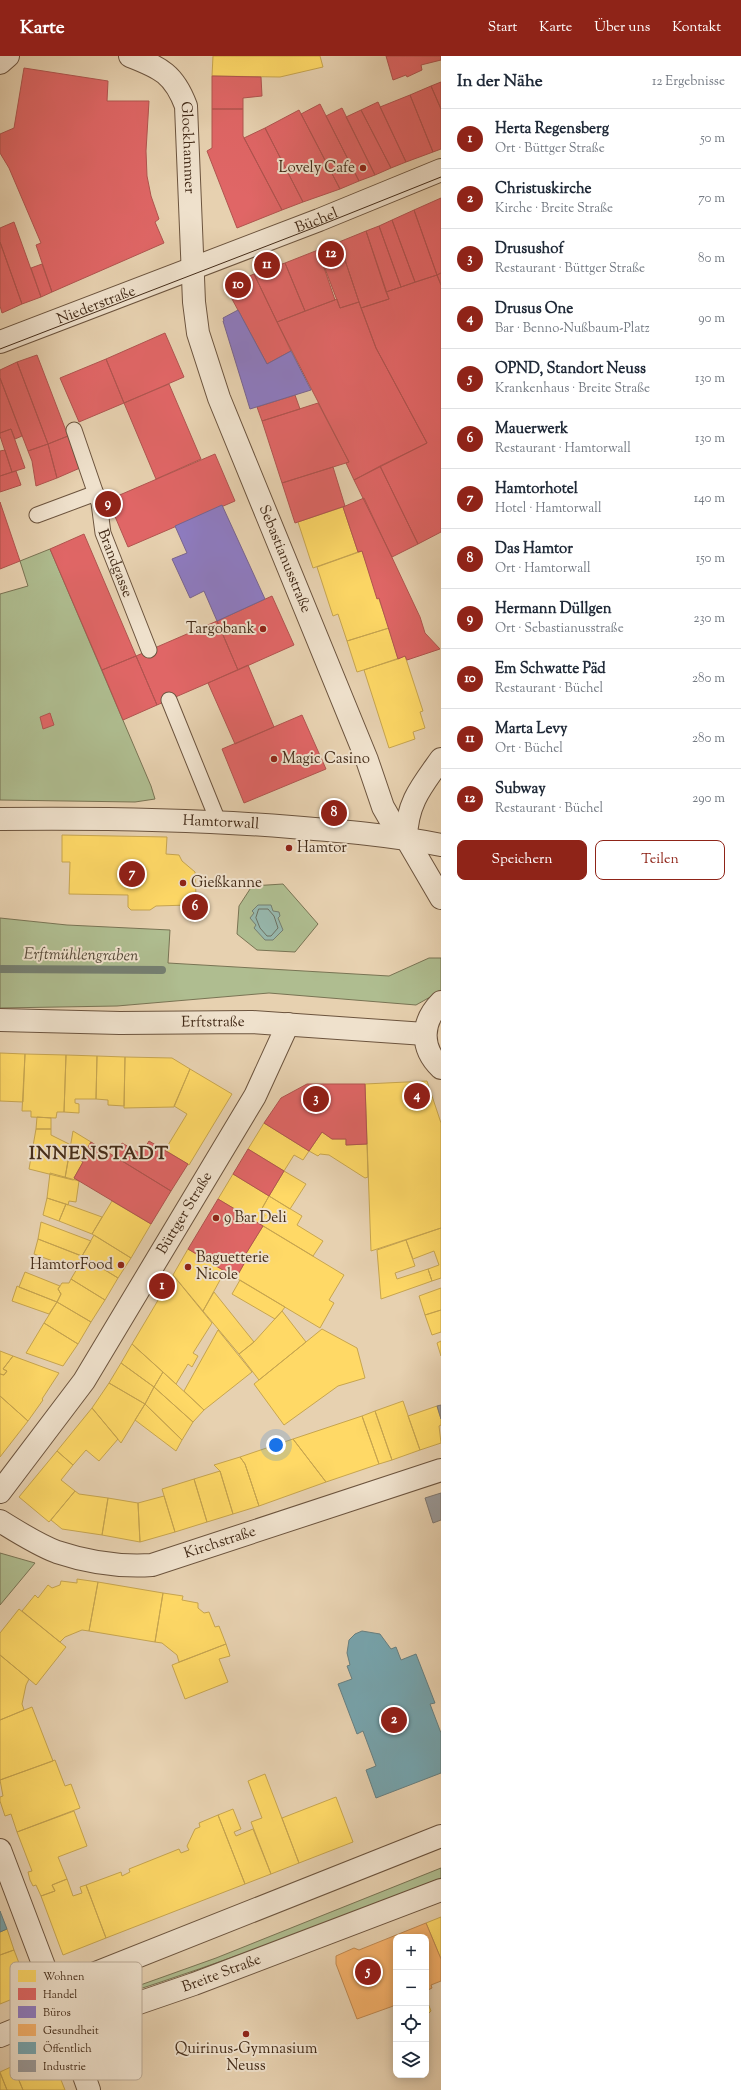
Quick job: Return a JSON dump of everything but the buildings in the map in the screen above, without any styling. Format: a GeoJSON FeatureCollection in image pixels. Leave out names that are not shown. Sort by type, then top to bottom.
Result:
{"type":"FeatureCollection","features":[{"type":"Feature","properties":{"kind":"street"},"geometry":{"type":"LineString","coordinates":[[0,63],[8,56]]}},
{"type":"Feature","properties":{"kind":"street","name":"Glockhammer"},"geometry":{"type":"LineString","coordinates":[[130,56],[162,71],[173,79],[180,90],[186,106],[191,268]]}},
{"type":"Feature","properties":{"kind":"street","name":"Büchel"},"geometry":{"type":"LineString","coordinates":[[191,268],[441,170]]}},
{"type":"Feature","properties":{"kind":"street","name":"Niederstraße"},"geometry":{"type":"LineString","coordinates":[[0,342],[191,268]]}},
{"type":"Feature","properties":{"kind":"street","name":"Sebastianusstraße"},"geometry":{"type":"LineString","coordinates":[[191,268],[198,333],[219,398],[367,760],[382,807],[391,822],[406,838],[441,898]]}},
{"type":"Feature","properties":{"kind":"street"},"geometry":{"type":"LineString","coordinates":[[406,838],[407,820],[412,804],[421,787],[441,759]]}},
{"type":"Feature","properties":{"kind":"street","name":"Hamtorwall"},"geometry":{"type":"LineString","coordinates":[[0,819],[105,818],[218,821],[406,838],[441,845]]}},
{"type":"Feature","properties":{"kind":"street"},"geometry":{"type":"LineString","coordinates":[[441,1002],[433,1010],[427,1022],[425,1034],[427,1048],[433,1060],[441,1068]]}},
{"type":"Feature","properties":{"kind":"street","name":"Erftstraße"},"geometry":{"type":"LineString","coordinates":[[0,1020],[120,1023],[252,1022],[425,1034]]}},
{"type":"Feature","properties":{"kind":"street","name":"Büttger Straße"},"geometry":{"type":"LineString","coordinates":[[0,1492],[84,1381],[255,1096],[288,1024]]}},
{"type":"Feature","properties":{"kind":"street","name":"Kirchstraße"},"geometry":{"type":"LineString","coordinates":[[0,1521],[62,1553],[108,1563],[134,1566],[152,1565],[441,1470]]}},
{"type":"Feature","properties":{"kind":"street"},"geometry":{"type":"LineString","coordinates":[[124,1962],[441,1836]]}},
{"type":"Feature","properties":{"kind":"street"},"geometry":{"type":"LineString","coordinates":[[0,1850],[42,1962]]}},
{"type":"Feature","properties":{"kind":"street","name":"Breite Straße"},"geometry":{"type":"LineString","coordinates":[[142,2001],[441,1890]]}},
{"type":"Feature","properties":{"kind":"street"},"geometry":{"type":"LineString","coordinates":[[0,2036],[10,2032]]}},
{"type":"Feature","properties":{"kind":"street"},"geometry":{"type":"LineString","coordinates":[[85,2080],[89,2090]]}},
{"type":"Feature","properties":{"kind":"lane","name":"Brandgasse"},"geometry":{"type":"LineString","coordinates":[[74,430],[99,503],[103,533],[149,650]]}},
{"type":"Feature","properties":{"kind":"lane"},"geometry":{"type":"LineString","coordinates":[[37,515],[96,493]]}},
{"type":"Feature","properties":{"kind":"lane"},"geometry":{"type":"LineString","coordinates":[[169,700],[218,821]]}},
{"type":"Feature","properties":{"kind":"green space"},"geometry":{"type":"Polygon","coordinates":[[[50,549],[151,786],[155,799],[135,802],[0,800],[0,594],[28,586],[20,561],[50,549]]]}},
{"type":"Feature","properties":{"kind":"green space"},"geometry":{"type":"Polygon","coordinates":[[[283,884],[318,924],[295,952],[257,950],[237,934],[239,906],[252,886],[283,884]]]}},
{"type":"Feature","properties":{"kind":"green space"},"geometry":{"type":"Polygon","coordinates":[[[0,918],[67,925],[170,930],[168,963],[389,976],[429,958],[441,958],[441,991],[416,1005],[269,993],[117,1006],[0,1008],[0,918]]]}},
{"type":"Feature","properties":{"kind":"green space"},"geometry":{"type":"Polygon","coordinates":[[[0,1553],[35,1563],[0,1605],[0,1553]]]}},
{"type":"Feature","properties":{"kind":"green space"},"geometry":{"type":"Polygon","coordinates":[[[441,1868],[441,1878],[281,1940],[142,1988],[142,1984],[216,1958],[441,1868]]]}},
{"type":"Feature","properties":{"kind":"water"},"geometry":{"type":"Polygon","coordinates":[[[258,905],[271,905],[273,911],[279,912],[280,916],[278,918],[283,930],[273,940],[265,940],[254,928],[256,925],[250,918],[254,913],[252,911],[258,905]]]}},
{"type":"Feature","properties":{"kind":"waterway","name":"Erftmühlengraben"},"geometry":{"type":"LineString","coordinates":[[0,969],[162,970]]}},
{"type":"Feature","properties":{"kind":"tram line"},"geometry":{"type":"LineString","coordinates":[[0,349],[441,177]]}},
{"type":"Feature","properties":{"kind":"place","name":"Lovely Cafe"},"geometry":{"type":"Point","coordinates":[363,168]}},
{"type":"Feature","properties":{"kind":"place","name":"Subway"},"geometry":{"type":"Point","coordinates":[331,254]}},
{"type":"Feature","properties":{"kind":"place","name":"Marta Levy"},"geometry":{"type":"Point","coordinates":[267,265]}},
{"type":"Feature","properties":{"kind":"place","name":"Em Schwatte Päd"},"geometry":{"type":"Point","coordinates":[238,285]}},
{"type":"Feature","properties":{"kind":"place","name":"Hermann Düllgen"},"geometry":{"type":"Point","coordinates":[108,504]}},
{"type":"Feature","properties":{"kind":"place","name":"Targobank"},"geometry":{"type":"Point","coordinates":[263,629]}},
{"type":"Feature","properties":{"kind":"place","name":"Magic Casino"},"geometry":{"type":"Point","coordinates":[274,759]}},
{"type":"Feature","properties":{"kind":"place","name":"Das Hamtor"},"geometry":{"type":"Point","coordinates":[334,813]}},
{"type":"Feature","properties":{"kind":"place","name":"Hamtor"},"geometry":{"type":"Point","coordinates":[289,848]}},
{"type":"Feature","properties":{"kind":"place","name":"Hamtorhotel"},"geometry":{"type":"Point","coordinates":[132,874]}},
{"type":"Feature","properties":{"kind":"place","name":"Gießkanne"},"geometry":{"type":"Point","coordinates":[183,883]}},
{"type":"Feature","properties":{"kind":"place","name":"Mauerwerk"},"geometry":{"type":"Point","coordinates":[195,907]}},
{"type":"Feature","properties":{"kind":"place","name":"Drusus One"},"geometry":{"type":"Point","coordinates":[417,1096]}},
{"type":"Feature","properties":{"kind":"place","name":"Drusushof"},"geometry":{"type":"Point","coordinates":[316,1099]}},
{"type":"Feature","properties":{"kind":"place","name":"9 Bar Deli"},"geometry":{"type":"Point","coordinates":[216,1218]}},
{"type":"Feature","properties":{"kind":"place","name":"HamtorFood"},"geometry":{"type":"Point","coordinates":[121,1265]}},
{"type":"Feature","properties":{"kind":"place","name":"Baguetterie Nicole"},"geometry":{"type":"Point","coordinates":[188,1267]}},
{"type":"Feature","properties":{"kind":"place","name":"Herta Regensberg"},"geometry":{"type":"Point","coordinates":[162,1286]}},
{"type":"Feature","properties":{"kind":"place","name":"Christuskirche"},"geometry":{"type":"Point","coordinates":[394,1720]}},
{"type":"Feature","properties":{"kind":"place","name":"OPND, Standort Neuss"},"geometry":{"type":"Point","coordinates":[368,1972]}},
{"type":"Feature","properties":{"kind":"place","name":"Quirinus-Gymnasium Neuss"},"geometry":{"type":"Point","coordinates":[246,2034]}},
{"type":"Feature","properties":{"kind":"district","name":"INNENSTADT"},"geometry":{"type":"Point","coordinates":[99,1154]}}]}
